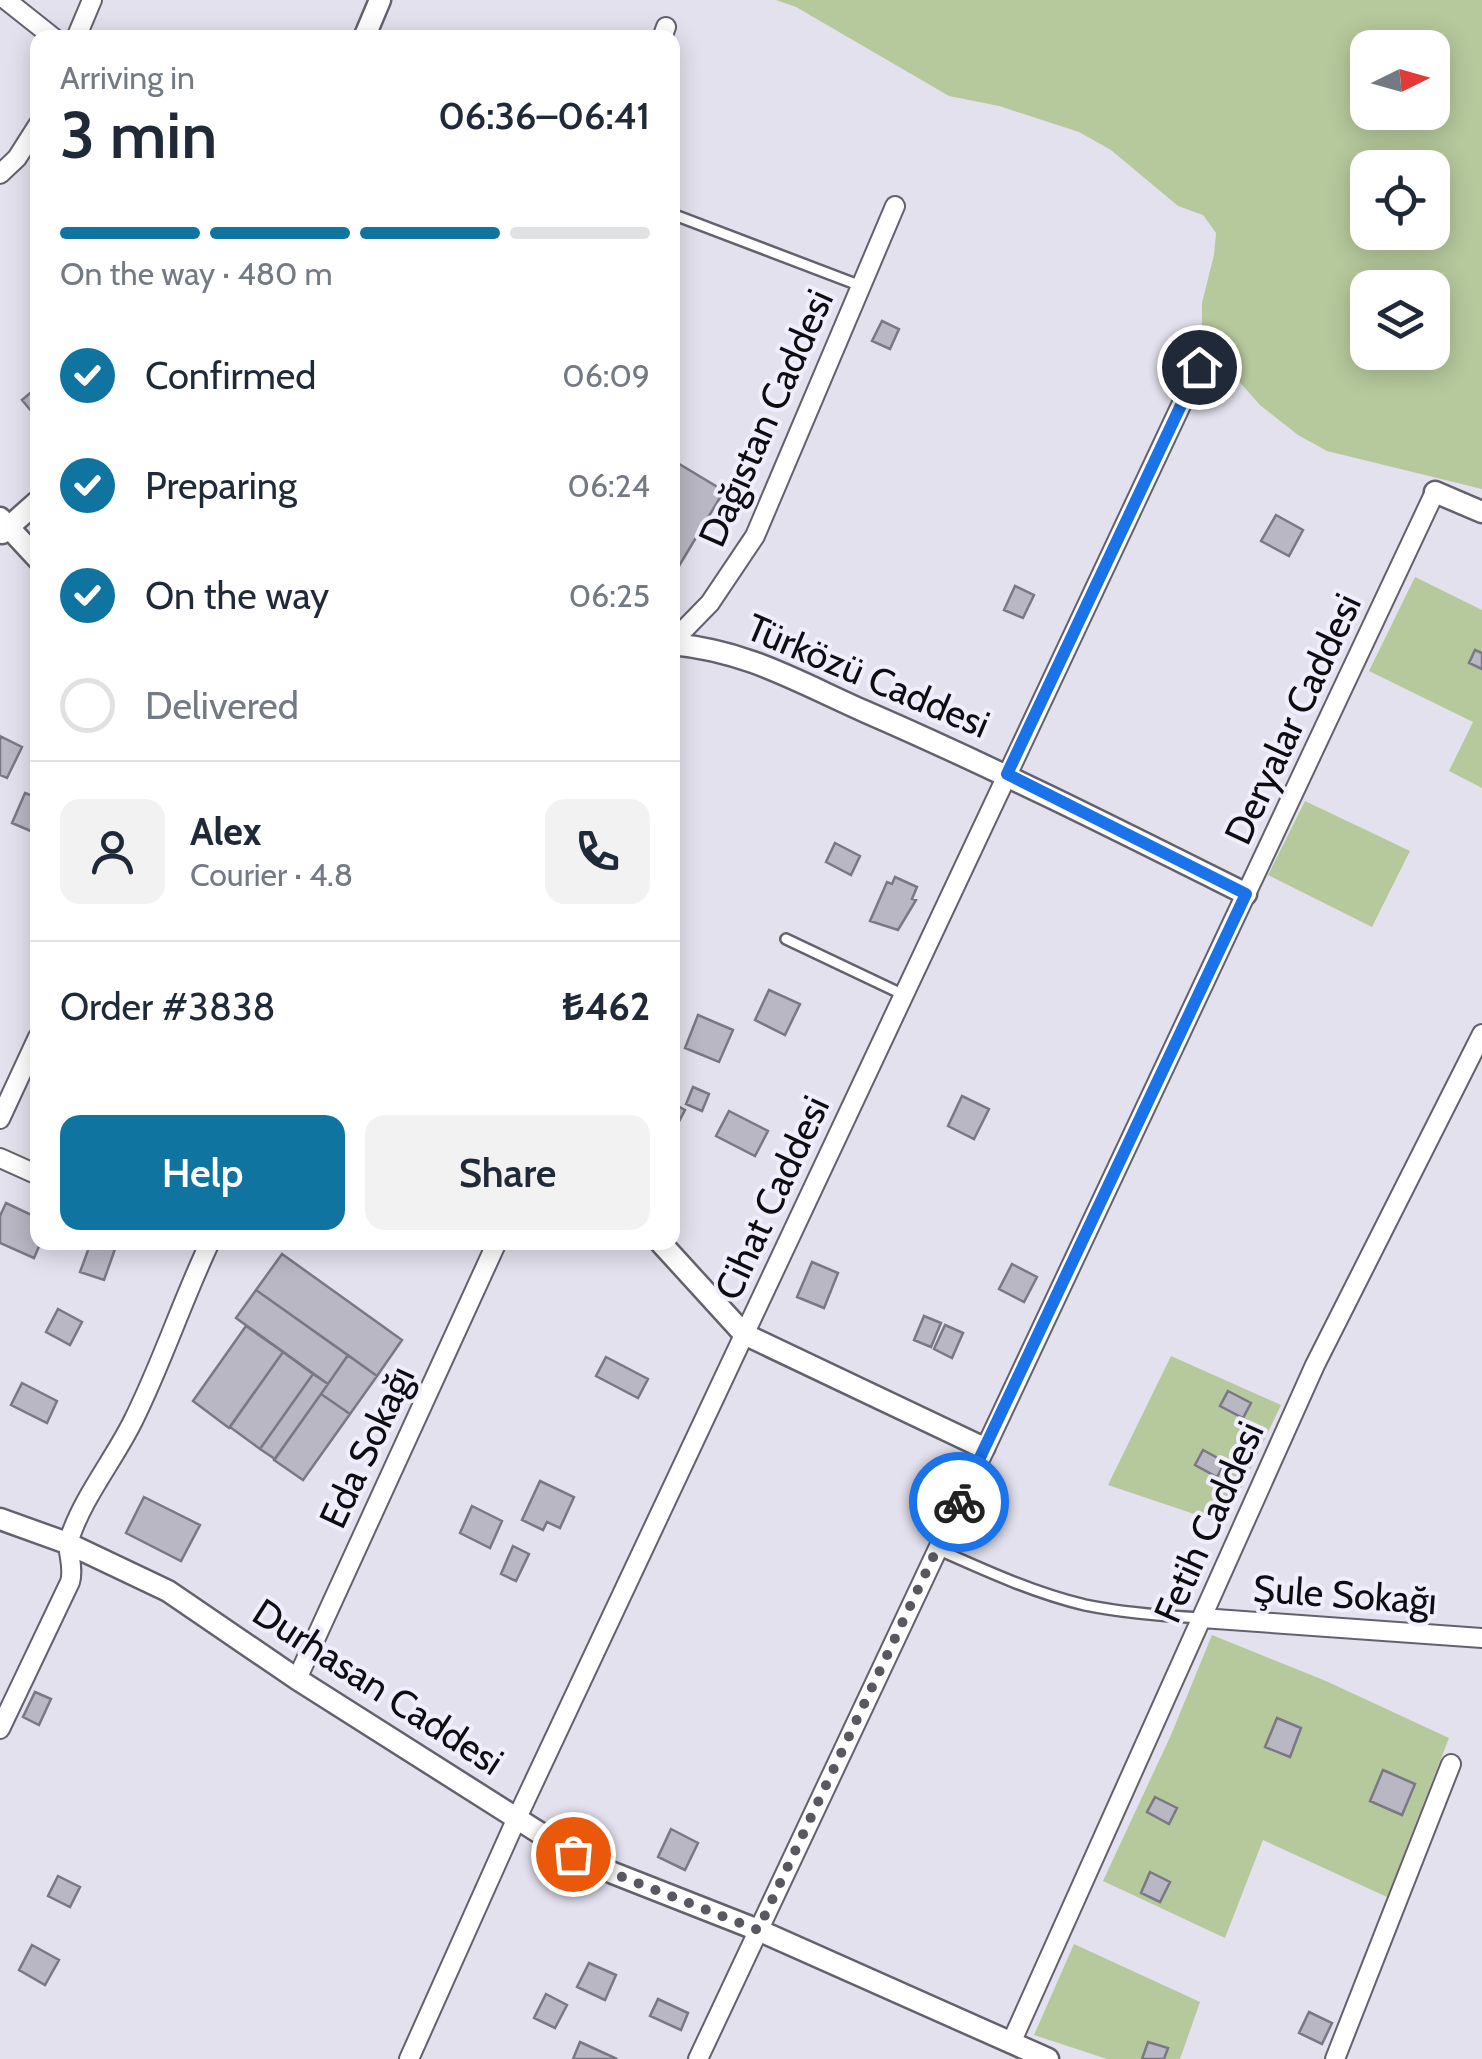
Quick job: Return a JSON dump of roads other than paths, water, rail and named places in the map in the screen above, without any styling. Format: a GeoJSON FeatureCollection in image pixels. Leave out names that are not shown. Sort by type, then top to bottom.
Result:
{"type":"FeatureCollection","features":[{"type":"Feature","properties":{"kind":"street"},"geometry":{"type":"LineString","coordinates":[[6,0],[44,30]]}},
{"type":"Feature","properties":{"kind":"street"},"geometry":{"type":"LineString","coordinates":[[79,30],[92,0]]}},
{"type":"Feature","properties":{"kind":"street"},"geometry":{"type":"LineString","coordinates":[[367,30],[380,0]]}},
{"type":"Feature","properties":{"kind":"street"},"geometry":{"type":"LineString","coordinates":[[0,174],[30,138]]}},
{"type":"Feature","properties":{"kind":"street","name":"Dağıstan Caddesi"},"geometry":{"type":"LineString","coordinates":[[680,635],[710,603],[755,536],[895,206]]}},
{"type":"Feature","properties":{"kind":"street","name":"Cihat Caddesi"},"geometry":{"type":"LineString","coordinates":[[409,2059],[516,1820],[1199,367]]}},
{"type":"Feature","properties":{"kind":"street"},"geometry":{"type":"LineString","coordinates":[[1435,492],[1482,512]]}},
{"type":"Feature","properties":{"kind":"street","name":"Deryalar Caddesi"},"geometry":{"type":"LineString","coordinates":[[698,2059],[1435,492]]}},
{"type":"Feature","properties":{"kind":"street"},"geometry":{"type":"LineString","coordinates":[[30,507],[3,526],[30,551]]}},
{"type":"Feature","properties":{"kind":"street","name":"Türközü Caddesi"},"geometry":{"type":"LineString","coordinates":[[680,644],[761,663],[1007,774],[1246,894]]}},
{"type":"Feature","properties":{"kind":"street","name":"Fetih Caddesi"},"geometry":{"type":"LineString","coordinates":[[1012,2043],[1315,1366],[1482,1034]]}},
{"type":"Feature","properties":{"kind":"street"},"geometry":{"type":"LineString","coordinates":[[0,1119],[30,1054]]}},
{"type":"Feature","properties":{"kind":"street"},"geometry":{"type":"LineString","coordinates":[[0,1158],[30,1171]]}},
{"type":"Feature","properties":{"kind":"street"},"geometry":{"type":"LineString","coordinates":[[0,1728],[70,1582],[74,1568],[67,1543],[136,1415],[201,1250]]}},
{"type":"Feature","properties":{"kind":"street","name":"Eda Sokağı"},"geometry":{"type":"LineString","coordinates":[[296,1679],[494,1250]]}},
{"type":"Feature","properties":{"kind":"street"},"geometry":{"type":"LineString","coordinates":[[667,1250],[744,1334],[984,1448]]}},
{"type":"Feature","properties":{"kind":"street","name":"Durhasan Caddesi"},"geometry":{"type":"LineString","coordinates":[[0,1519],[67,1543],[168,1591],[296,1679],[516,1820],[612,1873],[758,1930],[1048,2059]]}},
{"type":"Feature","properties":{"kind":"street","name":"Şule Sokağı"},"geometry":{"type":"LineString","coordinates":[[1202,1618],[1482,1638]]}},
{"type":"Feature","properties":{"kind":"street"},"geometry":{"type":"LineString","coordinates":[[1336,2059],[1451,1764]]}},
{"type":"Feature","properties":{"kind":"lane"},"geometry":{"type":"LineString","coordinates":[[680,217],[861,286]]}},
{"type":"Feature","properties":{"kind":"lane"},"geometry":{"type":"LineString","coordinates":[[786,940],[904,995]]}},
{"type":"Feature","properties":{"kind":"lane"},"geometry":{"type":"LineString","coordinates":[[937,1549],[1080,1604],[1122,1612],[1202,1618]]}}]}
